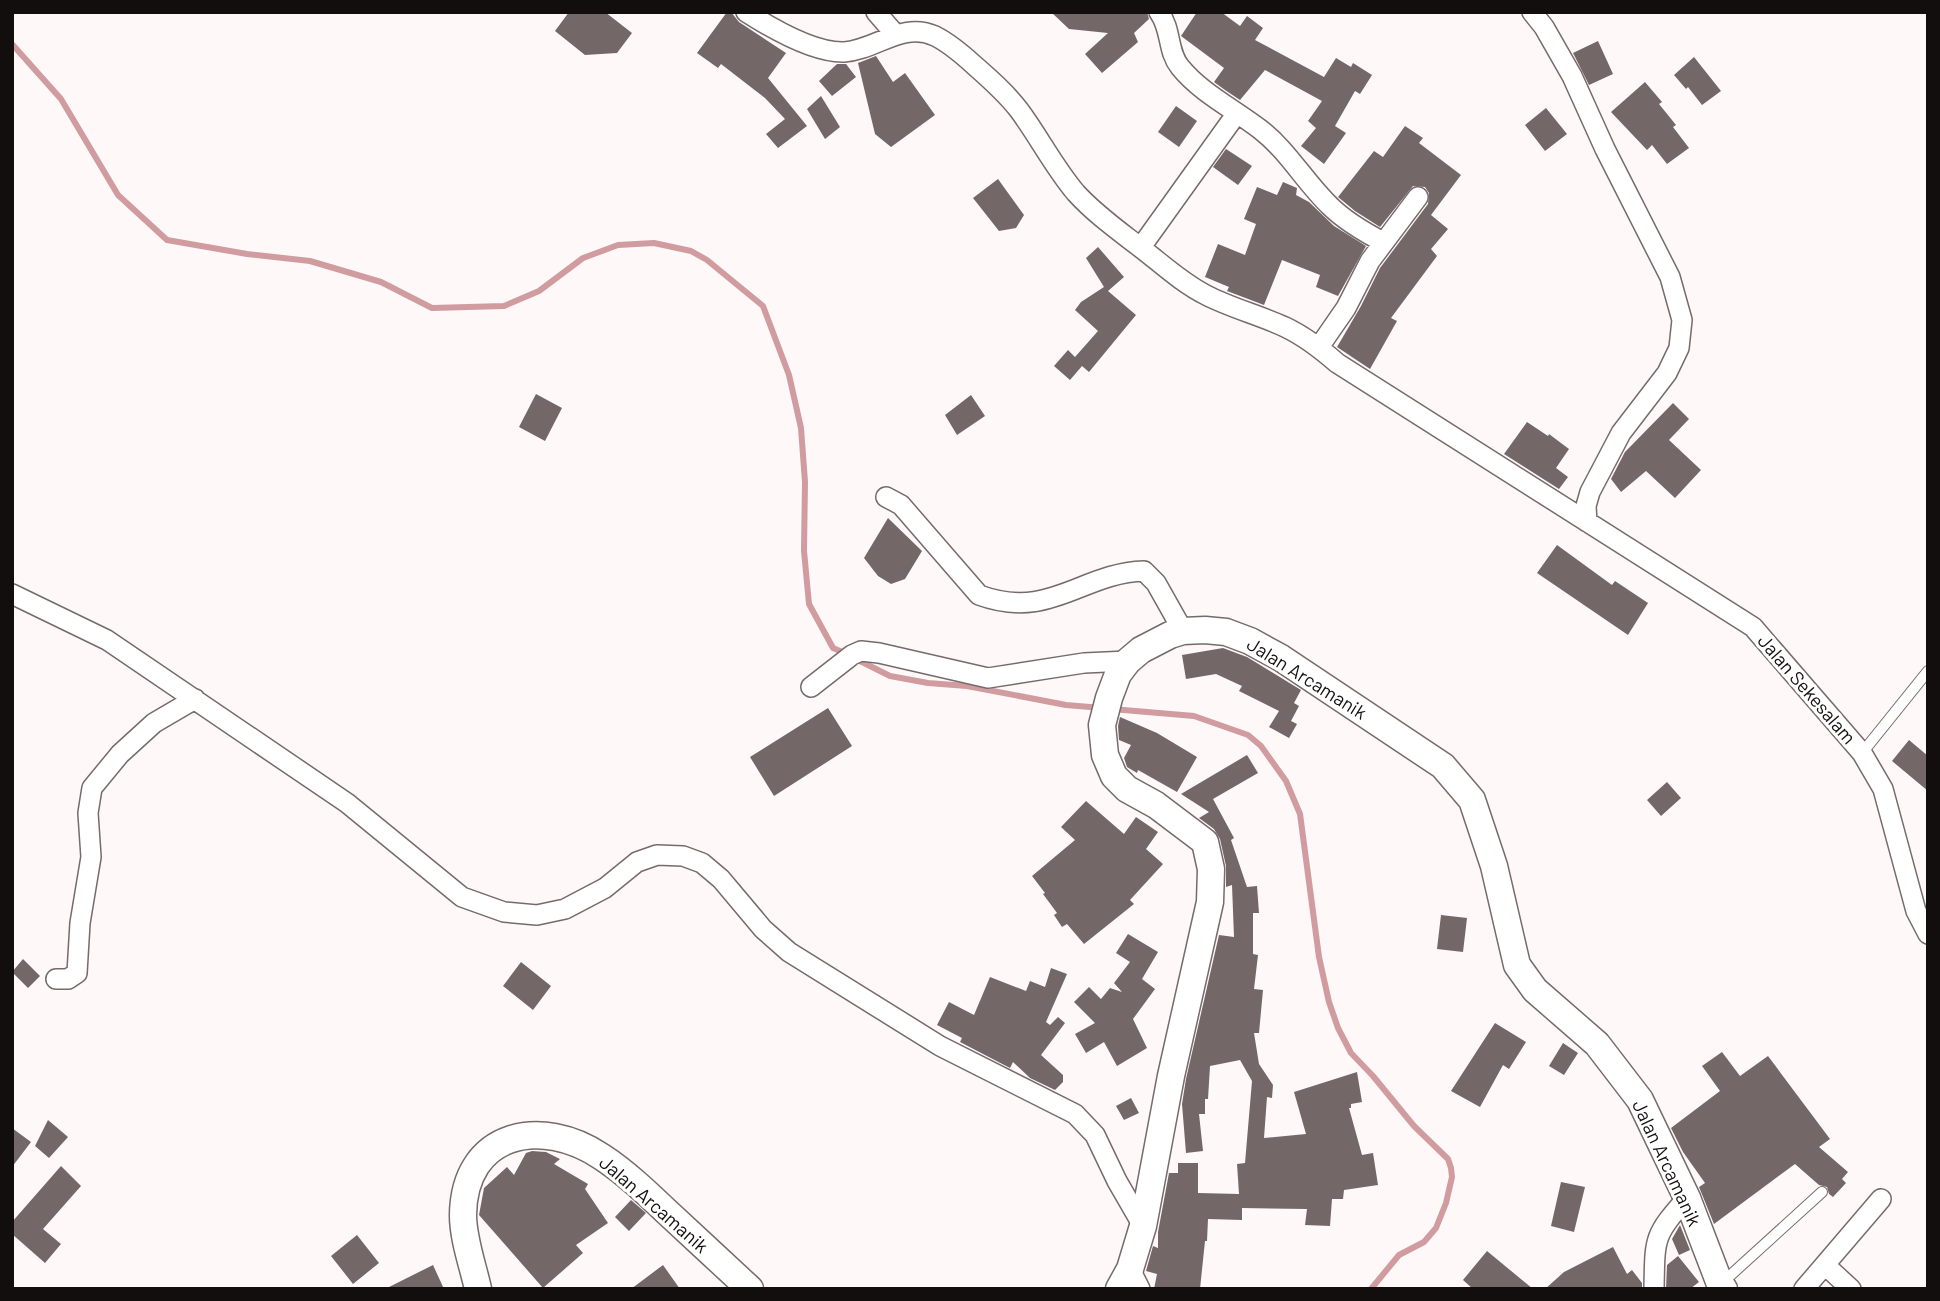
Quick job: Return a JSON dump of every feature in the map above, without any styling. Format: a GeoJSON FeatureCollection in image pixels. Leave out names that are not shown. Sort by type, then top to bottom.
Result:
{"type":"FeatureCollection","features":[{"type":"Feature","properties":{"kind":"street"},"geometry":{"type":"LineString","coordinates":[[746,12],[813,47],[846,52],[875,44],[895,34],[876,12]]}},
{"type":"Feature","properties":{"kind":"street"},"geometry":{"type":"LineString","coordinates":[[1159,12],[1167,23],[1171,50],[1190,78],[1261,130],[1284,151],[1331,207],[1383,243]]}},
{"type":"Feature","properties":{"kind":"street"},"geometry":{"type":"LineString","coordinates":[[1532,12],[1544,27],[1572,76],[1605,149],[1670,277],[1682,320],[1679,348],[1667,373],[1620,433],[1590,492],[1586,506],[1587,522]]}},
{"type":"Feature","properties":{"kind":"street","name":"Jalan Sekesalam"},"geometry":{"type":"LineString","coordinates":[[895,34],[916,32],[934,36],[969,61],[997,85],[1018,109],[1056,168],[1078,195],[1110,224],[1196,290],[1240,311],[1285,327],[1319,347],[1337,363],[1753,627],[1862,753],[1883,789],[1916,911],[1928,934]]}},
{"type":"Feature","properties":{"kind":"street"},"geometry":{"type":"LineString","coordinates":[[1141,247],[1237,113]]}},
{"type":"Feature","properties":{"kind":"street"},"geometry":{"type":"LineString","coordinates":[[1319,347],[1346,308],[1359,280],[1383,243],[1418,197]]}},
{"type":"Feature","properties":{"kind":"street"},"geometry":{"type":"LineString","coordinates":[[886,498],[901,505],[979,595],[995,601],[1017,604],[1040,602],[1128,572],[1144,572],[1156,583],[1183,631]]}},
{"type":"Feature","properties":{"kind":"street"},"geometry":{"type":"LineString","coordinates":[[12,594],[107,640],[195,699],[347,803],[462,897],[504,912],[537,915],[565,909],[606,888],[637,862],[657,855],[683,856],[702,863],[721,879],[764,929],[789,952],[940,1046],[1075,1114],[1096,1135],[1117,1181],[1143,1226]]}},
{"type":"Feature","properties":{"kind":"street","name":"Jalan Arcamanik"},"geometry":{"type":"LineString","coordinates":[[1130,1282],[1171,1076],[1210,902],[1211,869],[1205,842],[1156,805],[1127,789],[1114,776],[1105,755],[1102,725],[1118,674],[1128,661],[1155,642],[1183,631],[1226,632],[1250,640],[1281,658],[1443,766],[1472,800],[1494,866],[1517,965],[1535,990],[1597,1044],[1640,1100],[1687,1198],[1722,1287]]}},
{"type":"Feature","properties":{"kind":"street"},"geometry":{"type":"LineString","coordinates":[[811,687],[852,655],[862,651],[988,678],[1084,663],[1128,661]]}},
{"type":"Feature","properties":{"kind":"street"},"geometry":{"type":"LineString","coordinates":[[56,979],[68,979],[77,973],[80,923],[90,857],[88,813],[92,788],[120,754],[154,723],[195,699]]}},
{"type":"Feature","properties":{"kind":"street","name":"Jalan Arcamanik"},"geometry":{"type":"LineString","coordinates":[[478,1289],[463,1216],[468,1181],[477,1161],[491,1148],[505,1140],[537,1134],[572,1142],[601,1156],[642,1189],[750,1289]]}},
{"type":"Feature","properties":{"kind":"street"},"geometry":{"type":"LineString","coordinates":[[1654,1289],[1656,1241],[1665,1223],[1687,1198]]}},
{"type":"Feature","properties":{"kind":"street"},"geometry":{"type":"LineString","coordinates":[[1804,1289],[1881,1199]]}},
{"type":"Feature","properties":{"kind":"street"},"geometry":{"type":"LineString","coordinates":[[1825,1265],[1851,1289]]}},
{"type":"Feature","properties":{"kind":"lane"},"geometry":{"type":"LineString","coordinates":[[1862,753],[1928,671]]}},
{"type":"Feature","properties":{"kind":"lane"},"geometry":{"type":"LineString","coordinates":[[1722,1287],[1822,1192]]}},
{"type":"Feature","properties":{"kind":"building"},"geometry":{"type":"Polygon","coordinates":[[[569,12],[605,12],[632,33],[617,53],[585,55],[555,31],[569,12]]]}},
{"type":"Feature","properties":{"kind":"building"},"geometry":{"type":"Polygon","coordinates":[[[727,12],[731,12],[739,22],[786,53],[768,78],[807,126],[778,148],[766,134],[785,119],[765,98],[721,64],[718,68],[697,53],[727,12]]]}},
{"type":"Feature","properties":{"kind":"building"},"geometry":{"type":"Polygon","coordinates":[[[1051,12],[1147,12],[1149,19],[1134,33],[1138,42],[1102,73],[1085,54],[1108,33],[1069,29],[1051,12]]]}},
{"type":"Feature","properties":{"kind":"building"},"geometry":{"type":"Polygon","coordinates":[[[1197,12],[1221,12],[1240,26],[1247,16],[1263,28],[1255,40],[1324,77],[1336,58],[1351,67],[1353,63],[1372,75],[1360,94],[1355,91],[1335,126],[1346,133],[1324,164],[1301,146],[1316,128],[1308,121],[1322,101],[1265,70],[1240,100],[1225,90],[1214,82],[1224,68],[1181,36],[1197,12]]]}},
{"type":"Feature","properties":{"kind":"building"},"geometry":{"type":"Polygon","coordinates":[[[1598,41],[1613,74],[1589,85],[1573,53],[1598,41]]]}},
{"type":"Feature","properties":{"kind":"building"},"geometry":{"type":"Polygon","coordinates":[[[876,56],[893,82],[905,73],[935,115],[891,147],[875,134],[858,63],[876,56]]]}},
{"type":"Feature","properties":{"kind":"building"},"geometry":{"type":"Polygon","coordinates":[[[1694,57],[1721,91],[1702,105],[1674,75],[1694,57]]]}},
{"type":"Feature","properties":{"kind":"building"},"geometry":{"type":"Polygon","coordinates":[[[837,64],[846,64],[856,77],[832,96],[819,81],[837,64]]]}},
{"type":"Feature","properties":{"kind":"building"},"geometry":{"type":"Polygon","coordinates":[[[1645,82],[1662,102],[1659,104],[1676,125],[1673,127],[1689,148],[1667,164],[1652,145],[1647,150],[1611,112],[1645,82]]]}},
{"type":"Feature","properties":{"kind":"building"},"geometry":{"type":"Polygon","coordinates":[[[821,96],[840,127],[825,139],[807,109],[821,96]]]}},
{"type":"Feature","properties":{"kind":"building"},"geometry":{"type":"Polygon","coordinates":[[[1176,106],[1197,121],[1179,147],[1158,132],[1176,106]]]}},
{"type":"Feature","properties":{"kind":"building"},"geometry":{"type":"Polygon","coordinates":[[[1546,108],[1567,134],[1545,151],[1525,125],[1546,108]]]}},
{"type":"Feature","properties":{"kind":"building"},"geometry":{"type":"Polygon","coordinates":[[[1405,126],[1423,138],[1419,143],[1461,175],[1431,215],[1448,229],[1431,249],[1437,256],[1391,318],[1397,321],[1370,369],[1337,347],[1380,268],[1428,204],[1429,193],[1425,187],[1413,186],[1380,227],[1338,197],[1374,151],[1383,157],[1405,126]]]}},
{"type":"Feature","properties":{"kind":"building"},"geometry":{"type":"Polygon","coordinates":[[[1226,149],[1252,166],[1238,185],[1213,167],[1226,149]]]}},
{"type":"Feature","properties":{"kind":"building"},"geometry":{"type":"Polygon","coordinates":[[[998,179],[1024,215],[1016,228],[999,231],[973,198],[998,179]]]}},
{"type":"Feature","properties":{"kind":"building"},"geometry":{"type":"Polygon","coordinates":[[[1283,182],[1297,188],[1296,195],[1309,202],[1334,226],[1366,246],[1338,296],[1316,287],[1320,275],[1282,260],[1264,305],[1227,291],[1229,287],[1205,277],[1218,244],[1245,255],[1256,224],[1244,219],[1257,187],[1277,195],[1283,182]]]}},
{"type":"Feature","properties":{"kind":"building"},"geometry":{"type":"Polygon","coordinates":[[[1098,247],[1124,277],[1108,291],[1136,315],[1089,372],[1082,366],[1070,380],[1054,366],[1068,350],[1075,357],[1098,331],[1075,310],[1081,302],[1104,287],[1086,258],[1098,247]]]}},
{"type":"Feature","properties":{"kind":"building"},"geometry":{"type":"Polygon","coordinates":[[[536,394],[562,408],[545,441],[519,427],[536,394]]]}},
{"type":"Feature","properties":{"kind":"building"},"geometry":{"type":"Polygon","coordinates":[[[971,395],[985,416],[957,435],[945,415],[971,395]]]}},
{"type":"Feature","properties":{"kind":"building"},"geometry":{"type":"Polygon","coordinates":[[[1673,403],[1689,419],[1669,440],[1701,470],[1675,498],[1646,471],[1621,492],[1611,479],[1625,452],[1673,403]]]}},
{"type":"Feature","properties":{"kind":"building"},"geometry":{"type":"Polygon","coordinates":[[[1527,422],[1569,449],[1556,468],[1568,477],[1559,489],[1504,454],[1527,422]]]}},
{"type":"Feature","properties":{"kind":"building"},"geometry":{"type":"Polygon","coordinates":[[[888,518],[922,551],[905,579],[891,584],[878,576],[864,558],[888,518]]]}},
{"type":"Feature","properties":{"kind":"building"},"geometry":{"type":"Polygon","coordinates":[[[1557,545],[1612,585],[1615,581],[1648,603],[1628,635],[1537,573],[1557,545]]]}},
{"type":"Feature","properties":{"kind":"building"},"geometry":{"type":"Polygon","coordinates":[[[1223,648],[1247,657],[1301,690],[1294,703],[1299,706],[1291,721],[1297,724],[1289,738],[1269,727],[1279,711],[1239,691],[1242,686],[1216,674],[1186,679],[1182,655],[1223,648]]]}},
{"type":"Feature","properties":{"kind":"building"},"geometry":{"type":"Polygon","coordinates":[[[828,708],[852,746],[774,796],[750,757],[828,708]]]}},
{"type":"Feature","properties":{"kind":"building"},"geometry":{"type":"Polygon","coordinates":[[[1120,717],[1157,733],[1197,757],[1177,792],[1138,770],[1137,773],[1127,767],[1124,758],[1131,745],[1119,740],[1120,717]]]}},
{"type":"Feature","properties":{"kind":"building"},"geometry":{"type":"Polygon","coordinates":[[[1909,740],[1928,756],[1928,791],[1892,761],[1909,740]]]}},
{"type":"Feature","properties":{"kind":"building"},"geometry":{"type":"Polygon","coordinates":[[[1247,755],[1258,773],[1213,799],[1234,838],[1231,840],[1247,887],[1257,886],[1259,913],[1253,913],[1253,954],[1258,955],[1254,989],[1263,990],[1259,1033],[1254,1033],[1259,1064],[1273,1085],[1272,1098],[1267,1097],[1264,1138],[1306,1134],[1294,1092],[1357,1072],[1362,1102],[1351,1104],[1349,1108],[1362,1155],[1373,1153],[1378,1185],[1344,1190],[1343,1199],[1332,1199],[1330,1226],[1305,1225],[1307,1209],[1242,1208],[1242,1220],[1208,1219],[1200,1289],[1154,1289],[1157,1274],[1146,1271],[1153,1246],[1158,1248],[1158,1232],[1169,1173],[1178,1173],[1178,1163],[1198,1163],[1198,1193],[1239,1194],[1237,1164],[1245,1163],[1252,1081],[1240,1060],[1210,1066],[1205,1114],[1199,1114],[1203,1151],[1186,1153],[1182,1104],[1186,1079],[1219,935],[1234,937],[1232,885],[1226,887],[1226,866],[1220,839],[1214,829],[1199,818],[1209,812],[1181,794],[1247,755]]]}},
{"type":"Feature","properties":{"kind":"building"},"geometry":{"type":"Polygon","coordinates":[[[1667,782],[1681,798],[1661,816],[1647,800],[1667,782]]]}},
{"type":"Feature","properties":{"kind":"building"},"geometry":{"type":"Polygon","coordinates":[[[1086,801],[1124,834],[1136,817],[1158,832],[1146,849],[1163,864],[1130,900],[1134,904],[1084,944],[1067,924],[1062,927],[1054,915],[1057,913],[1032,876],[1075,840],[1061,827],[1086,801]]]}},
{"type":"Feature","properties":{"kind":"building"},"geometry":{"type":"Polygon","coordinates":[[[1441,915],[1467,918],[1463,952],[1437,949],[1441,915]]]}},
{"type":"Feature","properties":{"kind":"building"},"geometry":{"type":"Polygon","coordinates":[[[1128,934],[1158,952],[1142,979],[1155,989],[1133,1019],[1147,1048],[1117,1066],[1104,1042],[1086,1053],[1075,1034],[1095,1023],[1074,1002],[1089,987],[1101,999],[1110,988],[1122,992],[1114,983],[1130,962],[1116,953],[1128,934]]]}},
{"type":"Feature","properties":{"kind":"building"},"geometry":{"type":"Polygon","coordinates":[[[23,959],[40,976],[28,988],[12,972],[23,959]]]}},
{"type":"Feature","properties":{"kind":"building"},"geometry":{"type":"Polygon","coordinates":[[[521,962],[551,986],[533,1010],[503,986],[521,962]]]}},
{"type":"Feature","properties":{"kind":"building"},"geometry":{"type":"Polygon","coordinates":[[[1051,968],[1067,974],[1046,1022],[1050,1025],[1058,1017],[1065,1023],[1041,1055],[1063,1075],[1063,1082],[1055,1090],[1030,1078],[1013,1062],[1010,1068],[960,1042],[962,1038],[937,1025],[949,1002],[974,1015],[990,977],[1026,991],[1030,981],[1045,987],[1051,968]]]}},
{"type":"Feature","properties":{"kind":"building"},"geometry":{"type":"Polygon","coordinates":[[[1495,1023],[1526,1042],[1509,1069],[1503,1065],[1480,1107],[1451,1091],[1495,1023]]]}},
{"type":"Feature","properties":{"kind":"building"},"geometry":{"type":"Polygon","coordinates":[[[1563,1043],[1578,1053],[1564,1075],[1549,1066],[1563,1043]]]}},
{"type":"Feature","properties":{"kind":"building"},"geometry":{"type":"Polygon","coordinates":[[[1722,1052],[1740,1076],[1768,1056],[1830,1139],[1819,1147],[1848,1172],[1842,1179],[1846,1183],[1833,1197],[1827,1187],[1819,1185],[1795,1164],[1714,1224],[1699,1187],[1705,1183],[1683,1152],[1671,1128],[1720,1091],[1702,1066],[1722,1052]]]}},
{"type":"Feature","properties":{"kind":"building"},"geometry":{"type":"Polygon","coordinates":[[[1131,1098],[1139,1113],[1124,1120],[1116,1106],[1131,1098]]]}},
{"type":"Feature","properties":{"kind":"building"},"geometry":{"type":"Polygon","coordinates":[[[48,1120],[68,1137],[49,1158],[35,1146],[48,1120]]]}},
{"type":"Feature","properties":{"kind":"building"},"geometry":{"type":"Polygon","coordinates":[[[12,1128],[31,1142],[12,1167],[12,1128]]]}},
{"type":"Feature","properties":{"kind":"building"},"geometry":{"type":"Polygon","coordinates":[[[546,1152],[560,1159],[554,1164],[588,1184],[585,1189],[608,1223],[576,1245],[583,1253],[543,1288],[479,1215],[484,1188],[507,1167],[514,1175],[526,1153],[546,1152]]]}},
{"type":"Feature","properties":{"kind":"building"},"geometry":{"type":"Polygon","coordinates":[[[61,1166],[81,1186],[43,1229],[61,1244],[45,1263],[12,1234],[12,1222],[61,1166]]]}},
{"type":"Feature","properties":{"kind":"building"},"geometry":{"type":"Polygon","coordinates":[[[1561,1182],[1585,1187],[1574,1232],[1551,1226],[1561,1182]]]}},
{"type":"Feature","properties":{"kind":"building"},"geometry":{"type":"Polygon","coordinates":[[[631,1200],[646,1213],[629,1231],[615,1217],[631,1200]]]}},
{"type":"Feature","properties":{"kind":"building"},"geometry":{"type":"Polygon","coordinates":[[[1680,1225],[1690,1250],[1679,1255],[1672,1239],[1680,1225]]]}},
{"type":"Feature","properties":{"kind":"building"},"geometry":{"type":"Polygon","coordinates":[[[357,1235],[379,1263],[353,1284],[331,1256],[357,1235]]]}},
{"type":"Feature","properties":{"kind":"building"},"geometry":{"type":"Polygon","coordinates":[[[1613,1247],[1627,1274],[1632,1270],[1642,1283],[1642,1289],[1545,1289],[1564,1272],[1613,1247]]]}},
{"type":"Feature","properties":{"kind":"building"},"geometry":{"type":"Polygon","coordinates":[[[1487,1251],[1533,1289],[1473,1289],[1463,1280],[1487,1251]]]}},
{"type":"Feature","properties":{"kind":"building"},"geometry":{"type":"Polygon","coordinates":[[[1678,1256],[1699,1282],[1690,1289],[1666,1289],[1667,1265],[1678,1256]]]}},
{"type":"Feature","properties":{"kind":"building"},"geometry":{"type":"Polygon","coordinates":[[[433,1265],[444,1289],[385,1289],[433,1265]]]}},
{"type":"Feature","properties":{"kind":"building"},"geometry":{"type":"Polygon","coordinates":[[[663,1265],[680,1289],[631,1289],[663,1265]]]}},
{"type":"Feature","properties":{"kind":"waterway"},"geometry":{"type":"LineString","coordinates":[[12,44],[61,99],[118,195],[167,240],[247,254],[310,261],[381,282],[432,308],[504,306],[539,291],[583,258],[618,245],[654,243],[691,251],[707,260],[763,306],[789,375],[801,428],[805,482],[804,551],[809,604],[833,648],[847,654]]}},
{"type":"Feature","properties":{"kind":"waterway"},"geometry":{"type":"LineString","coordinates":[[856,659],[890,676],[967,686],[1066,705],[1102,708]]}},
{"type":"Feature","properties":{"kind":"waterway"},"geometry":{"type":"LineString","coordinates":[[1112,709],[1194,716],[1248,735],[1261,746],[1286,781],[1300,814],[1319,957],[1338,1028],[1351,1053],[1414,1126],[1448,1159],[1451,1168],[1452,1177],[1446,1203],[1436,1228],[1424,1242],[1399,1255],[1371,1289]]}}]}
